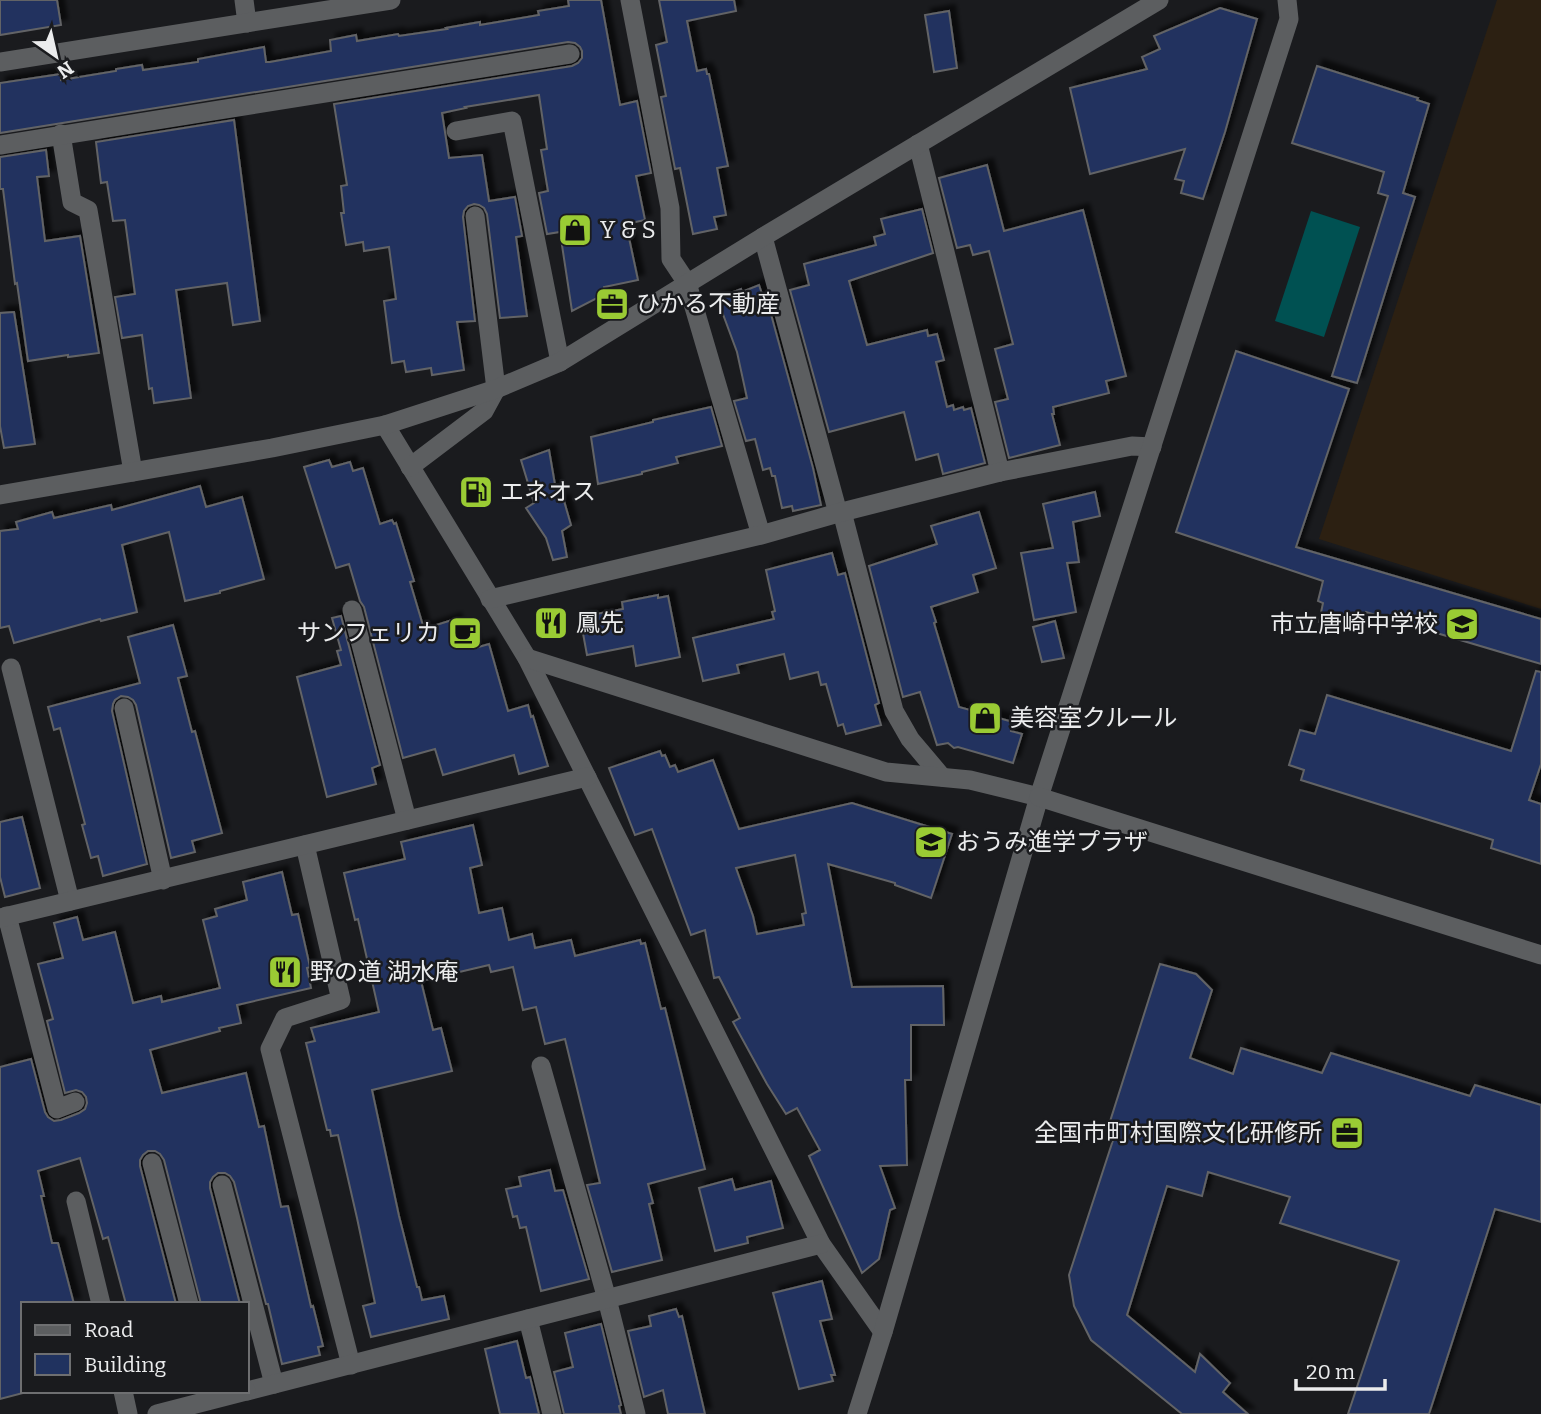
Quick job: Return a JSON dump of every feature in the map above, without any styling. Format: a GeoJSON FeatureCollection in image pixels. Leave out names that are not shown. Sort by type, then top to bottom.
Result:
{"type":"FeatureCollection","features":[{"type":"Feature","properties":{"kind":"street"},"geometry":{"type":"LineString","coordinates":[[244,0],[247,23]]}},
{"type":"Feature","properties":{"kind":"street"},"geometry":{"type":"LineString","coordinates":[[0,62],[391,0]]}},
{"type":"Feature","properties":{"kind":"street"},"geometry":{"type":"LineString","coordinates":[[630,0],[670,208],[671,259],[687,283],[761,535]]}},
{"type":"Feature","properties":{"kind":"street"},"geometry":{"type":"LineString","coordinates":[[857,1414],[1039,797],[1289,19],[1287,0]]}},
{"type":"Feature","properties":{"kind":"street"},"geometry":{"type":"LineString","coordinates":[[0,495],[272,448],[385,425],[496,390],[559,362],[1152,2]]}},
{"type":"Feature","properties":{"kind":"street"},"geometry":{"type":"LineString","coordinates":[[0,145],[570,54]]}},
{"type":"Feature","properties":{"kind":"street"},"geometry":{"type":"LineString","coordinates":[[456,131],[512,121],[559,362]]}},
{"type":"Feature","properties":{"kind":"street"},"geometry":{"type":"LineString","coordinates":[[61,134],[72,202],[88,209],[133,472]]}},
{"type":"Feature","properties":{"kind":"street"},"geometry":{"type":"LineString","coordinates":[[918,145],[1000,472]]}},
{"type":"Feature","properties":{"kind":"street"},"geometry":{"type":"LineString","coordinates":[[410,467],[484,411],[496,390],[475,216]]}},
{"type":"Feature","properties":{"kind":"street"},"geometry":{"type":"LineString","coordinates":[[763,237],[894,710],[910,739],[942,777]]}},
{"type":"Feature","properties":{"kind":"street"},"geometry":{"type":"LineString","coordinates":[[385,425],[527,658],[821,1244],[883,1332]]}},
{"type":"Feature","properties":{"kind":"street"},"geometry":{"type":"LineString","coordinates":[[490,599],[761,535],[1000,472],[1132,446],[1152,447]]}},
{"type":"Feature","properties":{"kind":"street"},"geometry":{"type":"LineString","coordinates":[[352,610],[407,820]]}},
{"type":"Feature","properties":{"kind":"street"},"geometry":{"type":"LineString","coordinates":[[527,658],[886,772],[970,780],[1039,797],[1541,955]]}},
{"type":"Feature","properties":{"kind":"street"},"geometry":{"type":"LineString","coordinates":[[11,668],[70,901]]}},
{"type":"Feature","properties":{"kind":"street"},"geometry":{"type":"LineString","coordinates":[[124,708],[163,880]]}},
{"type":"Feature","properties":{"kind":"street"},"geometry":{"type":"LineString","coordinates":[[75,1102],[57,1109],[4,917],[587,777]]}},
{"type":"Feature","properties":{"kind":"street"},"geometry":{"type":"LineString","coordinates":[[305,845],[341,1000],[285,1018],[270,1049],[351,1365]]}},
{"type":"Feature","properties":{"kind":"street"},"geometry":{"type":"LineString","coordinates":[[541,1066],[607,1299],[636,1414]]}},
{"type":"Feature","properties":{"kind":"street"},"geometry":{"type":"LineString","coordinates":[[152,1163],[188,1302]]}},
{"type":"Feature","properties":{"kind":"street"},"geometry":{"type":"LineString","coordinates":[[222,1185],[274,1384]]}},
{"type":"Feature","properties":{"kind":"street"},"geometry":{"type":"LineString","coordinates":[[76,1201],[101,1302]]}},
{"type":"Feature","properties":{"kind":"street"},"geometry":{"type":"LineString","coordinates":[[248,1391],[821,1244]]}},
{"type":"Feature","properties":{"kind":"street"},"geometry":{"type":"LineString","coordinates":[[528,1319],[552,1414]]}},
{"type":"Feature","properties":{"kind":"street"},"geometry":{"type":"LineString","coordinates":[[123,1393],[128,1414]]}},
{"type":"Feature","properties":{"kind":"street"},"geometry":{"type":"LineString","coordinates":[[157,1414],[214,1402],[241,1393]]}},
{"type":"Feature","properties":{"kind":"shaded area"},"geometry":{"type":"Polygon","coordinates":[[[1497,0],[1541,0],[1541,609],[1319,539],[1497,0]]]}},
{"type":"Feature","properties":{"kind":"water"},"geometry":{"type":"Polygon","coordinates":[[[1311,211],[1360,227],[1324,337],[1275,321],[1311,211]]]}},
{"type":"Feature","properties":{"kind":"building"},"geometry":{"type":"Polygon","coordinates":[[[0,0],[57,0],[61,25],[0,35],[0,0]]]}},
{"type":"Feature","properties":{"kind":"building"},"geometry":{"type":"Polygon","coordinates":[[[568,0],[601,0],[620,105],[637,101],[651,173],[636,176],[645,220],[626,224],[638,280],[604,287],[605,294],[572,311],[560,232],[547,234],[539,193],[548,191],[541,150],[547,149],[539,95],[442,113],[449,158],[482,155],[489,201],[515,197],[522,236],[516,237],[527,316],[500,318],[487,214],[484,208],[474,204],[464,211],[475,321],[457,322],[464,370],[432,375],[431,368],[406,372],[404,361],[392,363],[384,301],[396,299],[389,247],[364,251],[363,242],[346,245],[341,213],[344,213],[341,186],[347,185],[334,104],[572,66],[582,58],[582,51],[575,43],[0,133],[0,83],[61,74],[61,80],[142,65],[143,70],[198,62],[198,59],[264,47],[266,62],[270,62],[331,51],[330,40],[356,35],[357,41],[480,22],[480,25],[539,15],[538,11],[569,6],[568,0]]]}},
{"type":"Feature","properties":{"kind":"building"},"geometry":{"type":"Polygon","coordinates":[[[659,0],[734,0],[736,11],[687,21],[697,71],[706,69],[709,74],[728,166],[717,168],[726,215],[714,217],[717,229],[693,234],[680,168],[675,169],[661,97],[666,96],[656,45],[667,42],[659,0]]]}},
{"type":"Feature","properties":{"kind":"building"},"geometry":{"type":"Polygon","coordinates":[[[1220,8],[1257,19],[1203,199],[1181,193],[1184,181],[1175,179],[1185,149],[1090,174],[1070,88],[1147,69],[1142,57],[1160,49],[1154,36],[1220,8]]]}},
{"type":"Feature","properties":{"kind":"building"},"geometry":{"type":"Polygon","coordinates":[[[949,11],[957,68],[934,72],[925,15],[949,11]]]}},
{"type":"Feature","properties":{"kind":"building"},"geometry":{"type":"Polygon","coordinates":[[[1317,66],[1418,98],[1417,100],[1429,104],[1403,193],[1415,197],[1357,383],[1332,376],[1388,196],[1378,193],[1384,172],[1292,143],[1317,66]]]}},
{"type":"Feature","properties":{"kind":"building"},"geometry":{"type":"Polygon","coordinates":[[[234,120],[260,321],[233,325],[227,283],[176,290],[191,398],[154,403],[152,388],[149,389],[142,335],[122,338],[115,297],[135,294],[125,220],[113,221],[107,182],[101,183],[96,142],[234,120]]]}},
{"type":"Feature","properties":{"kind":"building"},"geometry":{"type":"Polygon","coordinates":[[[46,150],[49,176],[37,177],[45,241],[80,236],[99,353],[28,361],[3,189],[0,189],[0,157],[46,150]]]}},
{"type":"Feature","properties":{"kind":"building"},"geometry":{"type":"Polygon","coordinates":[[[987,165],[1004,231],[1083,210],[1126,376],[1106,381],[1109,393],[1053,407],[1052,414],[1060,445],[1009,458],[995,402],[1008,399],[995,349],[1013,344],[989,251],[973,255],[970,245],[957,248],[939,178],[987,165]]]}},
{"type":"Feature","properties":{"kind":"building"},"geometry":{"type":"Polygon","coordinates":[[[922,209],[933,253],[849,281],[867,345],[927,330],[928,336],[937,334],[944,360],[936,362],[947,407],[953,405],[954,410],[971,408],[985,463],[943,474],[938,454],[916,460],[904,412],[829,432],[790,290],[809,285],[804,264],[876,245],[874,237],[885,234],[881,219],[922,209]]]}},
{"type":"Feature","properties":{"kind":"building"},"geometry":{"type":"Polygon","coordinates":[[[759,285],[763,297],[766,296],[821,505],[793,511],[792,506],[782,508],[775,476],[772,476],[770,468],[763,470],[755,439],[746,441],[734,401],[747,398],[737,352],[717,298],[759,285]]]}},
{"type":"Feature","properties":{"kind":"building"},"geometry":{"type":"Polygon","coordinates":[[[14,312],[35,444],[4,448],[0,426],[0,313],[14,312]]]}},
{"type":"Feature","properties":{"kind":"building"},"geometry":{"type":"Polygon","coordinates":[[[1236,351],[1349,389],[1296,547],[1541,619],[1541,664],[1366,612],[1361,632],[1319,622],[1323,603],[1318,601],[1323,581],[1176,532],[1236,351]]]}},
{"type":"Feature","properties":{"kind":"building"},"geometry":{"type":"Polygon","coordinates":[[[711,407],[722,446],[676,457],[678,463],[598,484],[591,437],[711,407]]]}},
{"type":"Feature","properties":{"kind":"building"},"geometry":{"type":"Polygon","coordinates":[[[549,450],[558,502],[564,501],[571,525],[562,531],[567,557],[553,560],[546,538],[526,508],[534,503],[521,460],[549,450]]]}},
{"type":"Feature","properties":{"kind":"building"},"geometry":{"type":"Polygon","coordinates":[[[329,460],[332,467],[350,462],[353,471],[363,468],[380,524],[392,520],[396,523],[414,581],[410,582],[424,629],[455,619],[460,637],[471,634],[475,648],[489,644],[508,711],[528,705],[548,766],[519,774],[514,755],[443,775],[435,749],[403,758],[364,607],[349,564],[336,568],[304,467],[329,460]]]}},
{"type":"Feature","properties":{"kind":"building"},"geometry":{"type":"Polygon","coordinates":[[[200,486],[206,507],[242,497],[264,579],[185,601],[169,532],[122,545],[137,612],[101,621],[100,619],[14,643],[9,626],[0,628],[0,531],[18,529],[16,522],[52,512],[54,518],[111,505],[112,510],[200,486]]]}},
{"type":"Feature","properties":{"kind":"building"},"geometry":{"type":"Polygon","coordinates":[[[1095,492],[1100,516],[1073,522],[1079,562],[1067,563],[1076,612],[1034,620],[1021,553],[1053,548],[1043,504],[1095,492]]]}},
{"type":"Feature","properties":{"kind":"building"},"geometry":{"type":"Polygon","coordinates":[[[979,512],[996,568],[973,575],[978,592],[931,607],[959,707],[1013,722],[1011,731],[1022,734],[1013,763],[954,748],[948,743],[937,745],[920,692],[903,697],[869,566],[937,544],[931,526],[979,512]]]}},
{"type":"Feature","properties":{"kind":"building"},"geometry":{"type":"Polygon","coordinates":[[[832,553],[838,575],[845,573],[879,703],[875,705],[881,725],[846,734],[843,724],[838,726],[826,684],[821,685],[818,672],[790,679],[784,654],[737,665],[739,673],[703,681],[693,638],[774,619],[772,612],[775,611],[766,570],[832,553]]]}},
{"type":"Feature","properties":{"kind":"building"},"geometry":{"type":"Polygon","coordinates":[[[658,595],[658,598],[668,596],[680,657],[636,666],[633,646],[587,655],[580,617],[623,609],[622,602],[658,595]]]}},
{"type":"Feature","properties":{"kind":"building"},"geometry":{"type":"Polygon","coordinates":[[[341,616],[380,765],[372,768],[376,784],[327,797],[297,677],[341,665],[337,651],[341,650],[332,618],[341,616]]]}},
{"type":"Feature","properties":{"kind":"building"},"geometry":{"type":"Polygon","coordinates":[[[1055,621],[1064,658],[1042,662],[1033,627],[1055,621]]]}},
{"type":"Feature","properties":{"kind":"building"},"geometry":{"type":"Polygon","coordinates":[[[173,625],[187,676],[178,678],[222,833],[192,841],[195,852],[171,858],[136,705],[128,697],[121,696],[115,700],[112,711],[147,864],[103,876],[98,856],[91,858],[60,728],[54,730],[48,707],[140,683],[128,637],[173,625]]]}},
{"type":"Feature","properties":{"kind":"building"},"geometry":{"type":"Polygon","coordinates":[[[1536,671],[1541,672],[1541,764],[1529,800],[1541,804],[1541,864],[1491,848],[1493,840],[1301,780],[1304,770],[1289,765],[1300,730],[1315,734],[1327,695],[1511,751],[1536,671]]]}},
{"type":"Feature","properties":{"kind":"building"},"geometry":{"type":"Polygon","coordinates":[[[660,751],[662,756],[665,755],[670,767],[675,765],[678,772],[713,760],[739,829],[852,803],[952,834],[931,898],[895,883],[828,864],[852,987],[943,986],[944,1025],[911,1025],[911,1080],[905,1080],[907,1165],[880,1166],[895,1208],[890,1210],[879,1259],[862,1273],[809,1156],[820,1150],[797,1108],[786,1114],[767,1084],[733,1022],[740,1018],[719,977],[714,978],[705,930],[691,935],[652,829],[635,835],[609,768],[660,751]],[[795,855],[736,868],[757,934],[804,925],[802,914],[806,913],[795,855]]]}},
{"type":"Feature","properties":{"kind":"building"},"geometry":{"type":"Polygon","coordinates":[[[22,817],[40,888],[5,897],[0,877],[0,822],[22,817]]]}},
{"type":"Feature","properties":{"kind":"building"},"geometry":{"type":"Polygon","coordinates":[[[473,825],[482,865],[470,868],[479,913],[502,908],[509,940],[532,934],[535,948],[571,940],[575,956],[640,940],[641,944],[645,943],[661,1009],[665,1008],[705,1169],[648,1184],[653,1203],[649,1204],[662,1260],[612,1272],[587,1185],[600,1183],[565,1039],[545,1044],[536,1007],[523,1010],[513,967],[491,972],[489,965],[421,981],[433,1030],[441,1028],[452,1071],[372,1090],[417,1287],[422,1300],[444,1296],[449,1319],[371,1337],[363,1306],[375,1303],[357,1218],[338,1135],[331,1136],[330,1130],[327,1130],[306,1043],[315,1041],[311,1028],[379,1012],[358,919],[355,920],[344,873],[405,859],[401,842],[473,825]]]}},
{"type":"Feature","properties":{"kind":"building"},"geometry":{"type":"Polygon","coordinates":[[[282,872],[292,915],[298,914],[310,967],[307,968],[311,988],[237,1005],[241,1023],[150,1050],[162,1093],[246,1073],[259,1127],[264,1126],[281,1207],[288,1206],[311,1307],[313,1306],[323,1346],[318,1347],[320,1355],[282,1364],[234,1182],[225,1173],[218,1173],[213,1177],[210,1188],[239,1302],[200,1302],[164,1160],[155,1151],[148,1151],[143,1155],[140,1166],[175,1302],[125,1302],[108,1237],[103,1239],[80,1158],[38,1171],[52,1243],[58,1243],[73,1302],[21,1302],[23,1393],[0,1399],[0,1067],[31,1059],[45,1112],[54,1121],[79,1113],[85,1109],[87,1103],[82,1092],[76,1090],[65,1093],[47,1021],[53,1019],[38,964],[63,958],[54,923],[77,917],[83,940],[115,932],[133,1003],[161,996],[162,1002],[220,988],[203,920],[217,916],[215,909],[247,900],[243,882],[282,872]]]}},
{"type":"Feature","properties":{"kind":"building"},"geometry":{"type":"Polygon","coordinates":[[[1160,964],[1196,974],[1212,990],[1190,1058],[1233,1074],[1241,1048],[1322,1073],[1331,1053],[1470,1096],[1475,1085],[1541,1105],[1541,1222],[1495,1209],[1429,1414],[1348,1414],[1399,1261],[1280,1223],[1290,1197],[1208,1172],[1202,1196],[1167,1186],[1127,1315],[1195,1372],[1200,1354],[1230,1383],[1223,1392],[1248,1414],[1182,1414],[1091,1340],[1074,1306],[1069,1275],[1115,1134],[1107,1131],[1160,964]]]}},
{"type":"Feature","properties":{"kind":"building"},"geometry":{"type":"Polygon","coordinates":[[[550,1170],[555,1191],[563,1190],[589,1279],[541,1291],[526,1227],[520,1228],[517,1216],[513,1217],[506,1189],[521,1186],[519,1177],[550,1170]]]}},
{"type":"Feature","properties":{"kind":"building"},"geometry":{"type":"Polygon","coordinates":[[[732,1179],[735,1190],[771,1181],[783,1228],[747,1237],[748,1243],[715,1251],[699,1188],[732,1179]]]}},
{"type":"Feature","properties":{"kind":"building"},"geometry":{"type":"Polygon","coordinates":[[[822,1281],[832,1319],[820,1321],[835,1375],[831,1375],[833,1381],[799,1389],[773,1293],[822,1281]]]}},
{"type":"Feature","properties":{"kind":"building"},"geometry":{"type":"Polygon","coordinates":[[[676,1309],[679,1317],[682,1316],[705,1414],[668,1414],[663,1390],[644,1397],[628,1331],[651,1326],[649,1316],[676,1309]]]}},
{"type":"Feature","properties":{"kind":"building"},"geometry":{"type":"Polygon","coordinates":[[[601,1324],[621,1414],[564,1414],[554,1372],[573,1367],[565,1333],[601,1324]]]}},
{"type":"Feature","properties":{"kind":"building"},"geometry":{"type":"Polygon","coordinates":[[[517,1341],[539,1414],[500,1414],[485,1349],[517,1341]]]}},
{"type":"Feature","properties":{"kind":"place","name":"Y & S"},"geometry":{"type":"Point","coordinates":[575,230]}},
{"type":"Feature","properties":{"kind":"place","name":"ひかる不動産"},"geometry":{"type":"Point","coordinates":[612,304]}},
{"type":"Feature","properties":{"kind":"place","name":"エネオス"},"geometry":{"type":"Point","coordinates":[476,492]}},
{"type":"Feature","properties":{"kind":"place","name":"鳳先"},"geometry":{"type":"Point","coordinates":[551,623]}},
{"type":"Feature","properties":{"kind":"place","name":"市立唐崎中学校"},"geometry":{"type":"Point","coordinates":[1462,624]}},
{"type":"Feature","properties":{"kind":"place","name":"サンフェリカ"},"geometry":{"type":"Point","coordinates":[465,633]}},
{"type":"Feature","properties":{"kind":"place","name":"美容室クルール"},"geometry":{"type":"Point","coordinates":[985,718]}},
{"type":"Feature","properties":{"kind":"place","name":"おうみ進学プラザ"},"geometry":{"type":"Point","coordinates":[931,842]}},
{"type":"Feature","properties":{"kind":"place","name":"野の道 湖水庵"},"geometry":{"type":"Point","coordinates":[285,972]}},
{"type":"Feature","properties":{"kind":"place","name":"全国市町村国際文化研修所"},"geometry":{"type":"Point","coordinates":[1347,1133]}}]}
